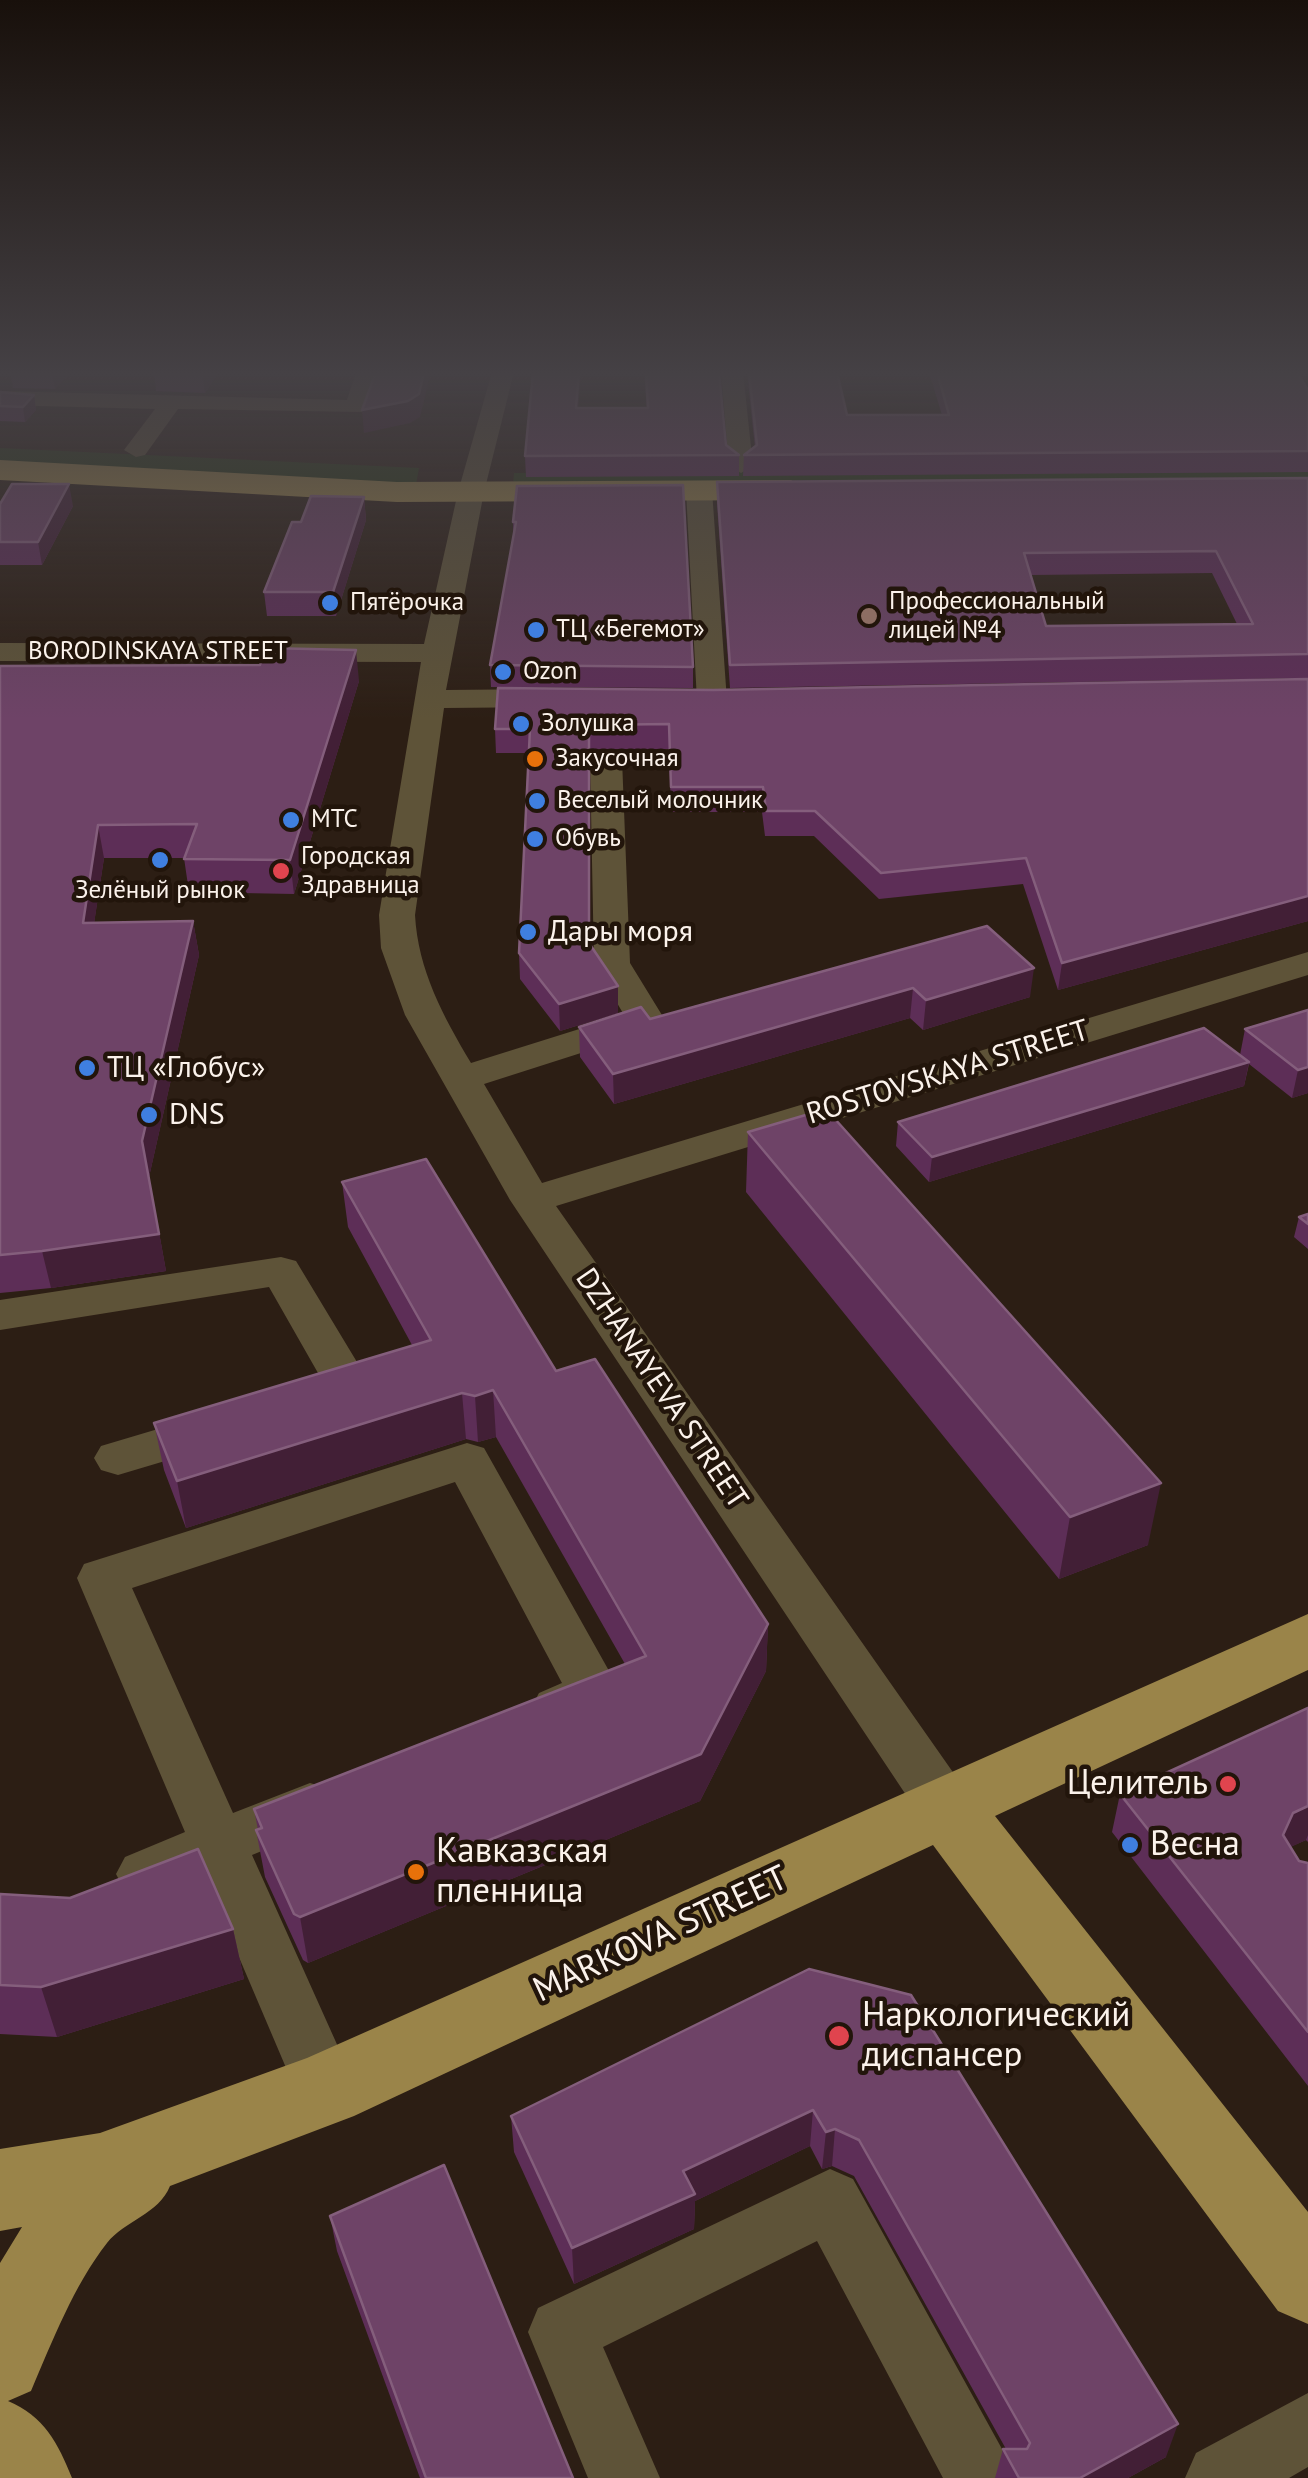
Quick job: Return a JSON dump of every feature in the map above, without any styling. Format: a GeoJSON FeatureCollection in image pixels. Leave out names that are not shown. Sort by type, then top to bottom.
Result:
{"type":"FeatureCollection","features":[{"type":"Feature","properties":{"kind":"main road"},"geometry":{"type":"LineString","coordinates":[[650,488],[722,488]]}},
{"type":"Feature","properties":{"kind":"main road","name":"MARKOVA STREET"},"geometry":{"type":"LineString","coordinates":[[0,2190],[100,2172],[326,2090],[1308,1640]]}},
{"type":"Feature","properties":{"kind":"main road","name":"DZHANAYEVA STREET"},"geometry":{"type":"LineString","coordinates":[[944,1805],[1308,2281]]}},
{"type":"Feature","properties":{"kind":"main road"},"geometry":{"type":"LineString","coordinates":[[0,2360],[22,2308],[78,2212],[162,2151]]}},
{"type":"Feature","properties":{"kind":"main road"},"geometry":{"type":"LineString","coordinates":[[0,2443],[26,2478]]}},
{"type":"Feature","properties":{"kind":"street","name":"DZHANAYEVA STREET"},"geometry":{"type":"LineString","coordinates":[[474,488],[428,699],[396,915],[398,948],[424,1015],[531,1200],[944,1805]]}},
{"type":"Feature","properties":{"kind":"street"},"geometry":{"type":"LineString","coordinates":[[675,700],[722,700],[698,490]]}},
{"type":"Feature","properties":{"kind":"street","name":"BORODINSKAYA STREET"},"geometry":{"type":"LineString","coordinates":[[0,652],[437,653]]}},
{"type":"Feature","properties":{"kind":"street"},"geometry":{"type":"LineString","coordinates":[[428,699],[582,698]]}},
{"type":"Feature","properties":{"kind":"street"},"geometry":{"type":"LineString","coordinates":[[461,1079],[646,1020],[612,964],[606,759]]}},
{"type":"Feature","properties":{"kind":"street","name":"ROSTOVSKAYA STREET"},"geometry":{"type":"LineString","coordinates":[[531,1200],[1308,963]]}},
{"type":"Feature","properties":{"kind":"street"},"geometry":{"type":"LineString","coordinates":[[0,1315],[281,1271],[350,1388],[118,1458]]}},
{"type":"Feature","properties":{"kind":"street"},"geometry":{"type":"LineString","coordinates":[[326,2090],[102,1578],[466,1460],[594,1694],[505,1729]]}},
{"type":"Feature","properties":{"kind":"street"},"geometry":{"type":"LineString","coordinates":[[102,1893],[361,1786]]}},
{"type":"Feature","properties":{"kind":"street"},"geometry":{"type":"LineString","coordinates":[[624,2478],[562,2332],[830,2202],[982,2478]]}},
{"type":"Feature","properties":{"kind":"street"},"geometry":{"type":"LineString","coordinates":[[1221,2478],[1308,2428]]}},
{"type":"Feature","properties":{"kind":"building"},"geometry":{"type":"Polygon","coordinates":[[[10,488],[67,488],[38,542],[0,542],[0,504],[10,488]]]}},
{"type":"Feature","properties":{"kind":"building"},"geometry":{"type":"Polygon","coordinates":[[[517,488],[683,488],[693,667],[490,665],[517,488]]]}},
{"type":"Feature","properties":{"kind":"building"},"geometry":{"type":"Polygon","coordinates":[[[717,488],[1308,488],[1308,654],[730,665],[717,488]],[[1216,551],[1024,553],[1046,626],[1253,624],[1216,551]]]}},
{"type":"Feature","properties":{"kind":"building"},"geometry":{"type":"Polygon","coordinates":[[[311,496],[364,497],[333,592],[264,592],[292,522],[301,522],[311,496]]]}},
{"type":"Feature","properties":{"kind":"building"},"geometry":{"type":"Polygon","coordinates":[[[264,648],[356,650],[290,860],[184,859],[197,824],[98,825],[83,923],[193,921],[142,1141],[159,1234],[0,1255],[0,666],[260,665],[264,648]]]}},
{"type":"Feature","properties":{"kind":"building"},"geometry":{"type":"Polygon","coordinates":[[[1308,679],[1308,896],[1062,963],[1026,858],[881,873],[815,811],[766,811],[763,787],[671,787],[669,724],[589,725],[589,943],[618,986],[559,1004],[519,953],[530,729],[495,729],[498,688],[713,690],[1308,679]]]}},
{"type":"Feature","properties":{"kind":"building"},"geometry":{"type":"Polygon","coordinates":[[[987,926],[1034,968],[926,1000],[913,988],[613,1074],[579,1027],[641,1007],[650,1019],[987,926]]]}},
{"type":"Feature","properties":{"kind":"building"},"geometry":{"type":"Polygon","coordinates":[[[1308,1010],[1308,1067],[1298,1070],[1245,1029],[1308,1010]]]}},
{"type":"Feature","properties":{"kind":"building"},"geometry":{"type":"Polygon","coordinates":[[[1204,1028],[1249,1062],[932,1157],[898,1122],[1204,1028]]]}},
{"type":"Feature","properties":{"kind":"building"},"geometry":{"type":"Polygon","coordinates":[[[826,1109],[1161,1483],[1070,1517],[748,1132],[826,1109]]]}},
{"type":"Feature","properties":{"kind":"building"},"geometry":{"type":"Polygon","coordinates":[[[426,1159],[556,1371],[595,1359],[768,1624],[701,1754],[300,1917],[294,1914],[256,1830],[262,1828],[254,1809],[646,1656],[493,1390],[475,1396],[462,1393],[177,1481],[154,1423],[431,1340],[342,1182],[426,1159]]]}},
{"type":"Feature","properties":{"kind":"building"},"geometry":{"type":"Polygon","coordinates":[[[1308,1708],[1308,1806],[1293,1813],[1283,1835],[1299,1861],[1308,1863],[1308,2032],[1120,1794],[1308,1708]]]}},
{"type":"Feature","properties":{"kind":"building"},"geometry":{"type":"Polygon","coordinates":[[[198,1849],[233,1929],[41,1987],[0,1985],[0,1894],[70,1898],[198,1849]]]}},
{"type":"Feature","properties":{"kind":"building"},"geometry":{"type":"Polygon","coordinates":[[[809,1969],[911,1995],[1178,2424],[1080,2478],[1019,2478],[1003,2449],[1027,2449],[1030,2443],[859,2140],[835,2129],[826,2132],[813,2110],[683,2171],[695,2194],[572,2248],[511,2116],[809,1969]]]}},
{"type":"Feature","properties":{"kind":"building"},"geometry":{"type":"Polygon","coordinates":[[[444,2165],[573,2478],[426,2478],[330,2216],[444,2165]]]}},
{"type":"Feature","properties":{"kind":"place","name":"Пятёрочка"},"geometry":{"type":"Point","coordinates":[330,603]}},
{"type":"Feature","properties":{"kind":"place","name":"Профессиональный лицей №4"},"geometry":{"type":"Point","coordinates":[869,616]}},
{"type":"Feature","properties":{"kind":"place","name":"ТЦ «Бегемот»"},"geometry":{"type":"Point","coordinates":[536,630]}},
{"type":"Feature","properties":{"kind":"place","name":"Ozon"},"geometry":{"type":"Point","coordinates":[503,672]}},
{"type":"Feature","properties":{"kind":"place","name":"Золушка"},"geometry":{"type":"Point","coordinates":[521,724]}},
{"type":"Feature","properties":{"kind":"place","name":"Закусочная"},"geometry":{"type":"Point","coordinates":[535,759]}},
{"type":"Feature","properties":{"kind":"place","name":"Веселый молочник"},"geometry":{"type":"Point","coordinates":[537,801]}},
{"type":"Feature","properties":{"kind":"place","name":"МТС"},"geometry":{"type":"Point","coordinates":[291,820]}},
{"type":"Feature","properties":{"kind":"place","name":"Обувь"},"geometry":{"type":"Point","coordinates":[535,839]}},
{"type":"Feature","properties":{"kind":"place","name":"Зелёный рынок"},"geometry":{"type":"Point","coordinates":[160,860]}},
{"type":"Feature","properties":{"kind":"place","name":"Городская Здравница"},"geometry":{"type":"Point","coordinates":[281,871]}},
{"type":"Feature","properties":{"kind":"place","name":"Дары моря"},"geometry":{"type":"Point","coordinates":[528,932]}},
{"type":"Feature","properties":{"kind":"place","name":"ТЦ «Глобус»"},"geometry":{"type":"Point","coordinates":[87,1068]}},
{"type":"Feature","properties":{"kind":"place","name":"DNS"},"geometry":{"type":"Point","coordinates":[149,1115]}},
{"type":"Feature","properties":{"kind":"place","name":"Целитель"},"geometry":{"type":"Point","coordinates":[1228,1784]}},
{"type":"Feature","properties":{"kind":"place","name":"Весна"},"geometry":{"type":"Point","coordinates":[1130,1845]}},
{"type":"Feature","properties":{"kind":"place","name":"Кавказская пленница"},"geometry":{"type":"Point","coordinates":[416,1872]}},
{"type":"Feature","properties":{"kind":"place","name":"Наркологический диспансер"},"geometry":{"type":"Point","coordinates":[839,2036]}}]}
